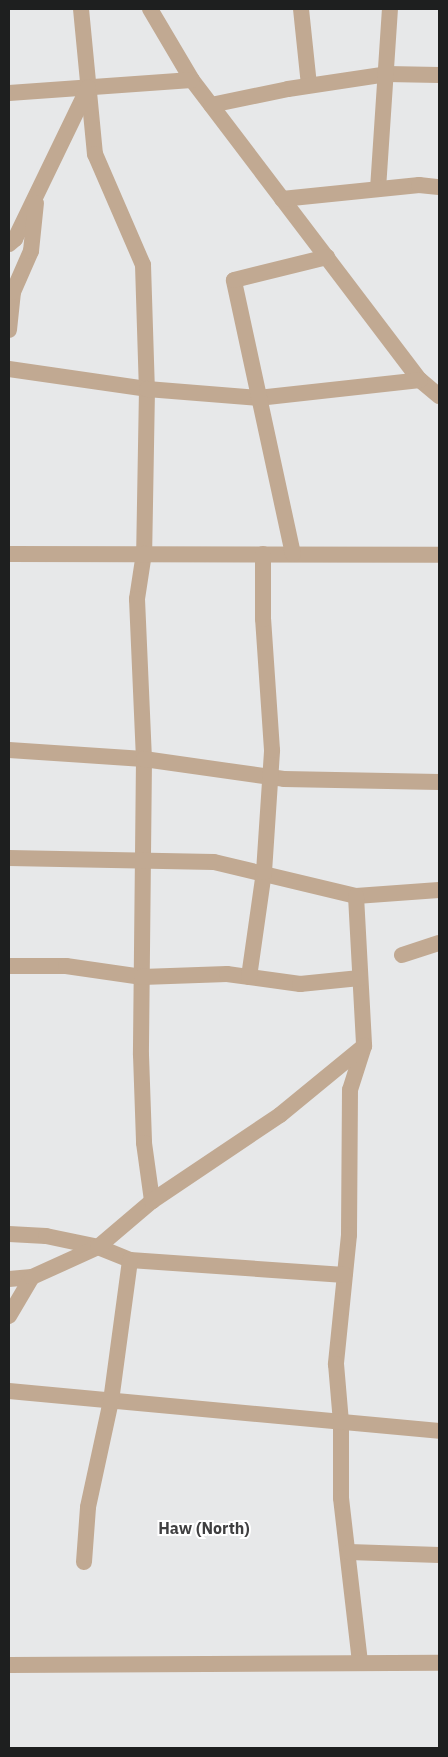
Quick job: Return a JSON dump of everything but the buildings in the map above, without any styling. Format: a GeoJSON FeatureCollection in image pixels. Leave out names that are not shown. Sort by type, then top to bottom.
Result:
{"type":"FeatureCollection","features":[{"type":"Feature","properties":{"kind":"street"},"geometry":{"type":"LineString","coordinates":[[81,9],[95,154],[143,265],[147,389],[144,553],[137,600],[144,760],[142,977],[144,1143],[152,1201]]}},
{"type":"Feature","properties":{"kind":"street"},"geometry":{"type":"LineString","coordinates":[[301,9],[309,85]]}},
{"type":"Feature","properties":{"kind":"street"},"geometry":{"type":"LineString","coordinates":[[378,189],[390,9]]}},
{"type":"Feature","properties":{"kind":"street"},"geometry":{"type":"LineString","coordinates":[[155,10],[192,80],[420,380],[439,396]]}},
{"type":"Feature","properties":{"kind":"street"},"geometry":{"type":"LineString","coordinates":[[211,105],[309,85],[387,74],[439,75]]}},
{"type":"Feature","properties":{"kind":"street"},"geometry":{"type":"LineString","coordinates":[[9,94],[192,80]]}},
{"type":"Feature","properties":{"kind":"street"},"geometry":{"type":"LineString","coordinates":[[9,244],[14,239],[88,88]]}},
{"type":"Feature","properties":{"kind":"street"},"geometry":{"type":"LineString","coordinates":[[282,199],[419,185],[439,187]]}},
{"type":"Feature","properties":{"kind":"street"},"geometry":{"type":"LineString","coordinates":[[9,330],[13,292],[32,251],[36,194]]}},
{"type":"Feature","properties":{"kind":"street"},"geometry":{"type":"LineString","coordinates":[[293,554],[234,280],[327,257]]}},
{"type":"Feature","properties":{"kind":"street"},"geometry":{"type":"LineString","coordinates":[[9,369],[147,389],[258,398],[420,380]]}},
{"type":"Feature","properties":{"kind":"street"},"geometry":{"type":"LineString","coordinates":[[9,554],[439,555]]}},
{"type":"Feature","properties":{"kind":"street"},"geometry":{"type":"LineString","coordinates":[[249,977],[264,872],[271,777],[263,554]]}},
{"type":"Feature","properties":{"kind":"street"},"geometry":{"type":"LineString","coordinates":[[9,750],[144,760],[271,777],[439,782]]}},
{"type":"Feature","properties":{"kind":"street"},"geometry":{"type":"LineString","coordinates":[[9,858],[214,862],[264,872],[356,896],[439,890]]}},
{"type":"Feature","properties":{"kind":"street"},"geometry":{"type":"LineString","coordinates":[[356,896],[364,1046],[350,1090],[349,1235],[336,1364],[341,1422],[341,1498],[349,1552],[360,1663]]}},
{"type":"Feature","properties":{"kind":"street"},"geometry":{"type":"LineString","coordinates":[[402,955],[439,943]]}},
{"type":"Feature","properties":{"kind":"street"},"geometry":{"type":"LineString","coordinates":[[9,966],[66,966],[142,977],[227,974],[300,984],[360,978]]}},
{"type":"Feature","properties":{"kind":"street"},"geometry":{"type":"LineString","coordinates":[[9,1280],[32,1277],[98,1247],[152,1201],[280,1115],[364,1046]]}},
{"type":"Feature","properties":{"kind":"street"},"geometry":{"type":"LineString","coordinates":[[9,1234],[46,1236],[98,1247],[130,1260],[344,1275]]}},
{"type":"Feature","properties":{"kind":"street"},"geometry":{"type":"LineString","coordinates":[[84,1562],[88,1507],[111,1401],[130,1260]]}},
{"type":"Feature","properties":{"kind":"street"},"geometry":{"type":"LineString","coordinates":[[9,1316],[32,1277]]}},
{"type":"Feature","properties":{"kind":"street"},"geometry":{"type":"LineString","coordinates":[[9,1392],[439,1431]]}},
{"type":"Feature","properties":{"kind":"street"},"geometry":{"type":"LineString","coordinates":[[349,1552],[439,1555]]}},
{"type":"Feature","properties":{"kind":"street"},"geometry":{"type":"LineString","coordinates":[[9,1665],[439,1663]]}},
{"type":"Feature","properties":{"kind":"district","name":"Haw (North)"},"geometry":{"type":"Point","coordinates":[204,1528]}}]}
